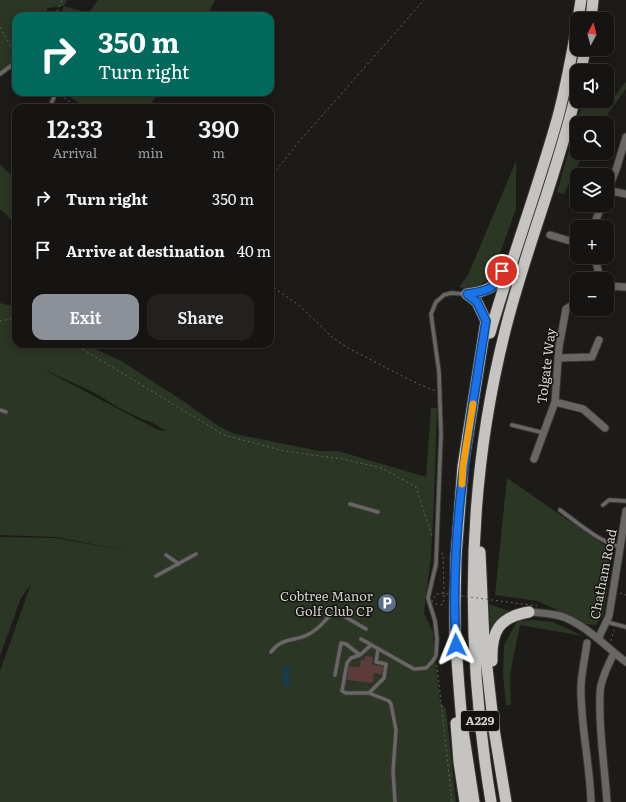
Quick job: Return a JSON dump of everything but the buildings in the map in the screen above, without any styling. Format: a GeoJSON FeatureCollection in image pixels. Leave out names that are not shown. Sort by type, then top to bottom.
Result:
{"type":"FeatureCollection","features":[{"type":"Feature","properties":{"kind":"highway"},"geometry":{"type":"LineString","coordinates":[[579,12],[581,0]]}},
{"type":"Feature","properties":{"kind":"highway"},"geometry":{"type":"LineString","coordinates":[[592,12],[593,0]]}},
{"type":"Feature","properties":{"kind":"highway","name":"A229"},"geometry":{"type":"LineString","coordinates":[[474,802],[462,724],[455,632],[456,556],[463,466],[476,386],[484,354],[507,275],[542,169],[562,98],[571,56]]}},
{"type":"Feature","properties":{"kind":"highway","name":"A229"},"geometry":{"type":"LineString","coordinates":[[491,802],[479,718],[473,639],[473,565],[478,495],[485,432],[495,371],[515,292],[556,164],[572,108]]}},
{"type":"Feature","properties":{"kind":"highway"},"geometry":{"type":"LineString","coordinates":[[467,294],[488,290],[498,281],[526,204],[542,169]]}},
{"type":"Feature","properties":{"kind":"highway"},"geometry":{"type":"LineString","coordinates":[[467,294],[477,302],[486,321],[476,386]]}},
{"type":"Feature","properties":{"kind":"highway"},"geometry":{"type":"LineString","coordinates":[[478,495],[484,641],[494,729],[506,802]]}},
{"type":"Feature","properties":{"kind":"highway"},"geometry":{"type":"LineString","coordinates":[[494,729],[495,702],[492,651],[494,638],[502,622],[514,614],[533,609]]}},
{"type":"Feature","properties":{"kind":"highway"},"geometry":{"type":"LineString","coordinates":[[459,687],[456,726],[459,762],[465,802]]}},
{"type":"Feature","properties":{"kind":"street"},"geometry":{"type":"LineString","coordinates":[[614,175],[626,137]]}},
{"type":"Feature","properties":{"kind":"street"},"geometry":{"type":"LineString","coordinates":[[614,192],[626,194]]}},
{"type":"Feature","properties":{"kind":"street"},"geometry":{"type":"LineString","coordinates":[[550,235],[570,241]]}},
{"type":"Feature","properties":{"kind":"street"},"geometry":{"type":"LineString","coordinates":[[614,286],[626,287]]}},
{"type":"Feature","properties":{"kind":"street","name":"Tolgate Way"},"geometry":{"type":"LineString","coordinates":[[534,459],[556,402],[559,347],[566,309],[570,306]]}},
{"type":"Feature","properties":{"kind":"street"},"geometry":{"type":"LineString","coordinates":[[558,358],[592,357],[599,340]]}},
{"type":"Feature","properties":{"kind":"street"},"geometry":{"type":"LineString","coordinates":[[556,402],[583,409],[605,428]]}},
{"type":"Feature","properties":{"kind":"street","name":"Chatham Road"},"geometry":{"type":"LineString","coordinates":[[598,639],[610,616],[626,511]]}},
{"type":"Feature","properties":{"kind":"street"},"geometry":{"type":"LineString","coordinates":[[533,609],[543,613],[564,617],[587,630],[626,662]]}},
{"type":"Feature","properties":{"kind":"street"},"geometry":{"type":"LineString","coordinates":[[587,643],[581,686],[583,730],[588,759],[591,802]]}},
{"type":"Feature","properties":{"kind":"street"},"geometry":{"type":"LineString","coordinates":[[607,802],[601,741],[600,698],[604,674],[614,653]]}},
{"type":"Feature","properties":{"kind":"lane"},"geometry":{"type":"LineString","coordinates":[[0,74],[12,65]]}},
{"type":"Feature","properties":{"kind":"lane"},"geometry":{"type":"LineString","coordinates":[[361,639],[414,669],[426,668],[436,656],[437,638],[435,621],[428,598],[435,574],[441,434],[439,372],[431,321],[432,308],[444,295],[451,293],[467,294]]}},
{"type":"Feature","properties":{"kind":"lane"},"geometry":{"type":"LineString","coordinates":[[0,410],[6,412]]}},
{"type":"Feature","properties":{"kind":"lane"},"geometry":{"type":"LineString","coordinates":[[512,425],[544,434]]}},
{"type":"Feature","properties":{"kind":"lane"},"geometry":{"type":"LineString","coordinates":[[604,505],[609,500],[626,501]]}},
{"type":"Feature","properties":{"kind":"lane"},"geometry":{"type":"LineString","coordinates":[[350,504],[378,512]]}},
{"type":"Feature","properties":{"kind":"lane"},"geometry":{"type":"LineString","coordinates":[[560,510],[601,539],[613,546],[621,548]]}},
{"type":"Feature","properties":{"kind":"lane"},"geometry":{"type":"LineString","coordinates":[[156,576],[196,554]]}},
{"type":"Feature","properties":{"kind":"lane"},"geometry":{"type":"LineString","coordinates":[[166,555],[179,564]]}},
{"type":"Feature","properties":{"kind":"lane"},"geometry":{"type":"LineString","coordinates":[[271,652],[282,642],[294,640],[310,634],[335,611],[366,629]]}},
{"type":"Feature","properties":{"kind":"lane"},"geometry":{"type":"LineString","coordinates":[[607,622],[626,626]]}},
{"type":"Feature","properties":{"kind":"lane"},"geometry":{"type":"LineString","coordinates":[[335,675],[340,642],[346,644],[360,655]]}},
{"type":"Feature","properties":{"kind":"lane"},"geometry":{"type":"LineString","coordinates":[[371,645],[360,655],[351,658],[347,663],[342,691],[346,693],[369,693],[389,701],[391,704],[396,730],[393,771],[395,802]]}},
{"type":"Feature","properties":{"kind":"lane"},"geometry":{"type":"LineString","coordinates":[[369,693],[384,678],[386,664],[376,662],[378,649]]}},
{"type":"Feature","properties":{"kind":"path"},"geometry":{"type":"LineString","coordinates":[[56,12],[62,0]]}},
{"type":"Feature","properties":{"kind":"path"},"geometry":{"type":"LineString","coordinates":[[274,173],[302,138],[424,0]]}},
{"type":"Feature","properties":{"kind":"path"},"geometry":{"type":"LineString","coordinates":[[0,27],[12,49]]}},
{"type":"Feature","properties":{"kind":"path"},"geometry":{"type":"LineString","coordinates":[[62,96],[73,104]]}},
{"type":"Feature","properties":{"kind":"path"},"geometry":{"type":"LineString","coordinates":[[274,288],[294,301],[333,338],[348,348],[412,381],[439,393]]}},
{"type":"Feature","properties":{"kind":"path"},"geometry":{"type":"LineString","coordinates":[[0,321],[12,319]]}},
{"type":"Feature","properties":{"kind":"path"},"geometry":{"type":"LineString","coordinates":[[81,348],[224,435],[284,451],[382,468],[416,487],[431,536]]}},
{"type":"Feature","properties":{"kind":"path"},"geometry":{"type":"LineString","coordinates":[[436,551],[443,554],[444,595],[442,605],[436,604],[432,601],[435,595],[440,593],[533,609]]}},
{"type":"Feature","properties":{"kind":"path"},"geometry":{"type":"LineString","coordinates":[[610,642],[615,624]]}},
{"type":"Feature","properties":{"kind":"path"},"geometry":{"type":"LineString","coordinates":[[436,656],[452,802]]}},
{"type":"Feature","properties":{"kind":"green space"},"geometry":{"type":"Polygon","coordinates":[[[0,0],[67,0],[64,6],[47,8],[46,12],[12,12],[12,63],[0,71],[0,0]]]}},
{"type":"Feature","properties":{"kind":"green space"},"geometry":{"type":"Polygon","coordinates":[[[98,0],[215,0],[209,12],[90,12],[98,0]]]}},
{"type":"Feature","properties":{"kind":"green space"},"geometry":{"type":"Polygon","coordinates":[[[64,6],[85,12],[62,12],[64,6]]]}},
{"type":"Feature","properties":{"kind":"green space"},"geometry":{"type":"Polygon","coordinates":[[[626,82],[626,89],[614,105],[614,97],[626,82]]]}},
{"type":"Feature","properties":{"kind":"green space"},"geometry":{"type":"Polygon","coordinates":[[[69,96],[156,96],[151,104],[80,104],[69,96]]]}},
{"type":"Feature","properties":{"kind":"green space"},"geometry":{"type":"Polygon","coordinates":[[[581,108],[612,108],[606,116],[579,116],[581,108]]]}},
{"type":"Feature","properties":{"kind":"green space"},"geometry":{"type":"Polygon","coordinates":[[[570,146],[570,160],[581,160],[577,168],[570,168],[570,182],[564,194],[557,192],[570,146]]]}},
{"type":"Feature","properties":{"kind":"green space"},"geometry":{"type":"Polygon","coordinates":[[[516,161],[516,209],[491,278],[473,289],[459,287],[468,275],[516,161]]]}},
{"type":"Feature","properties":{"kind":"green space"},"geometry":{"type":"Polygon","coordinates":[[[0,165],[12,176],[12,220],[0,209],[0,165]]]}},
{"type":"Feature","properties":{"kind":"green space"},"geometry":{"type":"Polygon","coordinates":[[[0,303],[12,306],[12,348],[93,348],[123,362],[218,426],[235,434],[319,451],[338,451],[426,477],[431,408],[437,408],[431,556],[424,613],[433,632],[440,702],[446,709],[456,802],[0,802],[0,671],[31,584],[21,598],[0,656],[0,537],[56,538],[139,553],[56,537],[0,535],[0,303]],[[41,368],[158,430],[166,431],[153,423],[121,409],[93,392],[41,368]]]}},
{"type":"Feature","properties":{"kind":"green space"},"geometry":{"type":"Polygon","coordinates":[[[507,478],[613,551],[603,616],[596,625],[585,624],[538,601],[495,595],[507,478]]]}},
{"type":"Feature","properties":{"kind":"green space"},"geometry":{"type":"Polygon","coordinates":[[[489,604],[512,612],[491,637],[489,604]]]}},
{"type":"Feature","properties":{"kind":"green space"},"geometry":{"type":"Polygon","coordinates":[[[533,620],[553,622],[583,636],[520,625],[510,674],[511,705],[506,705],[503,675],[504,645],[517,621],[533,620]]]}},
{"type":"Feature","properties":{"kind":"water"},"geometry":{"type":"Polygon","coordinates":[[[283,665],[289,666],[290,682],[287,687],[285,687],[282,680],[283,665]]]}},
{"type":"Feature","properties":{"kind":"slow traffic"},"geometry":{"type":"LineString","coordinates":[[462,484],[463,466],[473,404]]}},
{"type":"Feature","properties":{"kind":"place","name":"Cobtree Manor Golf Club CP"},"geometry":{"type":"Point","coordinates":[387,603]}},
{"type":"Feature","properties":{"kind":"route"},"geometry":{"type":"LineString","coordinates":[[456,645],[456,556],[463,466],[486,321],[477,302],[467,294],[488,290],[498,281],[502,271]]}}]}
